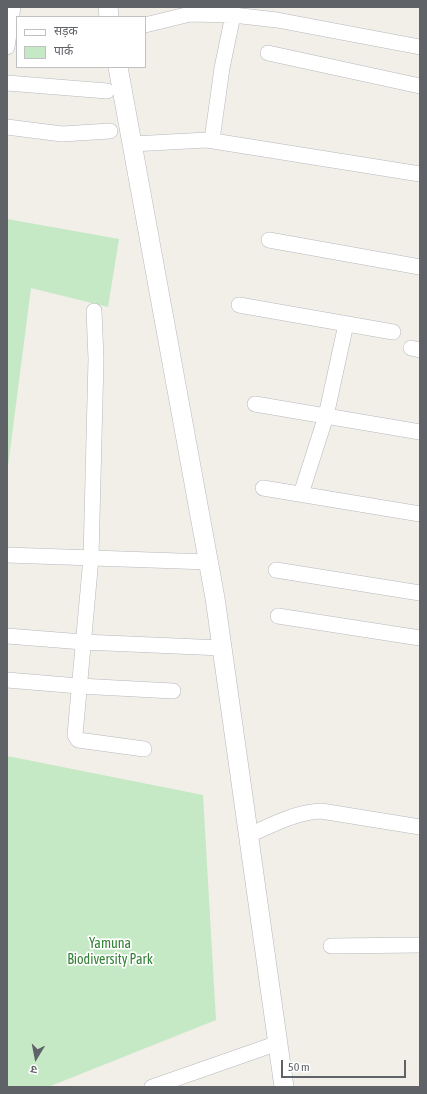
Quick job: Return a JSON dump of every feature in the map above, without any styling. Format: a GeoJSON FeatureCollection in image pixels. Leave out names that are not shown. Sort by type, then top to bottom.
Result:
{"type":"FeatureCollection","features":[{"type":"Feature","properties":{"kind":"street"},"geometry":{"type":"LineString","coordinates":[[10,40],[13,7]]}},
{"type":"Feature","properties":{"kind":"street"},"geometry":{"type":"LineString","coordinates":[[146,25],[183,15],[279,14],[420,47]]}},
{"type":"Feature","properties":{"kind":"street"},"geometry":{"type":"LineString","coordinates":[[205,140],[233,15]]}},
{"type":"Feature","properties":{"kind":"street"},"geometry":{"type":"LineString","coordinates":[[268,53],[420,86]]}},
{"type":"Feature","properties":{"kind":"street"},"geometry":{"type":"LineString","coordinates":[[118,68],[208,562],[222,648],[284,1087]]}},
{"type":"Feature","properties":{"kind":"street"},"geometry":{"type":"LineString","coordinates":[[7,83],[107,91]]}},
{"type":"Feature","properties":{"kind":"street"},"geometry":{"type":"LineString","coordinates":[[7,127],[62,134],[110,131]]}},
{"type":"Feature","properties":{"kind":"street"},"geometry":{"type":"LineString","coordinates":[[132,144],[205,140],[420,174]]}},
{"type":"Feature","properties":{"kind":"street"},"geometry":{"type":"LineString","coordinates":[[269,240],[420,267]]}},
{"type":"Feature","properties":{"kind":"street"},"geometry":{"type":"LineString","coordinates":[[240,305],[393,332]]}},
{"type":"Feature","properties":{"kind":"street"},"geometry":{"type":"LineString","coordinates":[[94,311],[95,387],[91,558],[79,686],[76,739],[80,741],[144,749]]}},
{"type":"Feature","properties":{"kind":"street"},"geometry":{"type":"LineString","coordinates":[[301,494],[326,416],[346,324]]}},
{"type":"Feature","properties":{"kind":"street"},"geometry":{"type":"LineString","coordinates":[[255,404],[420,432]]}},
{"type":"Feature","properties":{"kind":"street"},"geometry":{"type":"LineString","coordinates":[[263,488],[420,514]]}},
{"type":"Feature","properties":{"kind":"street"},"geometry":{"type":"LineString","coordinates":[[7,554],[208,562]]}},
{"type":"Feature","properties":{"kind":"street"},"geometry":{"type":"LineString","coordinates":[[276,570],[420,593]]}},
{"type":"Feature","properties":{"kind":"street"},"geometry":{"type":"LineString","coordinates":[[278,616],[420,638]]}},
{"type":"Feature","properties":{"kind":"street"},"geometry":{"type":"LineString","coordinates":[[7,636],[83,642],[222,648]]}},
{"type":"Feature","properties":{"kind":"street"},"geometry":{"type":"LineString","coordinates":[[7,680],[173,692]]}},
{"type":"Feature","properties":{"kind":"street"},"geometry":{"type":"LineString","coordinates":[[249,835],[290,817],[311,811],[321,811],[420,827]]}},
{"type":"Feature","properties":{"kind":"street"},"geometry":{"type":"LineString","coordinates":[[331,946],[420,945]]}},
{"type":"Feature","properties":{"kind":"street"},"geometry":{"type":"LineString","coordinates":[[152,1087],[278,1043]]}},
{"type":"Feature","properties":{"kind":"green space"},"geometry":{"type":"Polygon","coordinates":[[[7,219],[119,239],[108,307],[31,288],[7,474],[7,219]]]}},
{"type":"Feature","properties":{"kind":"green space","name":"Yamuna Biodiversity Park"},"geometry":{"type":"Polygon","coordinates":[[[7,756],[203,795],[216,1020],[48,1087],[7,1087],[7,756]]]}}]}
